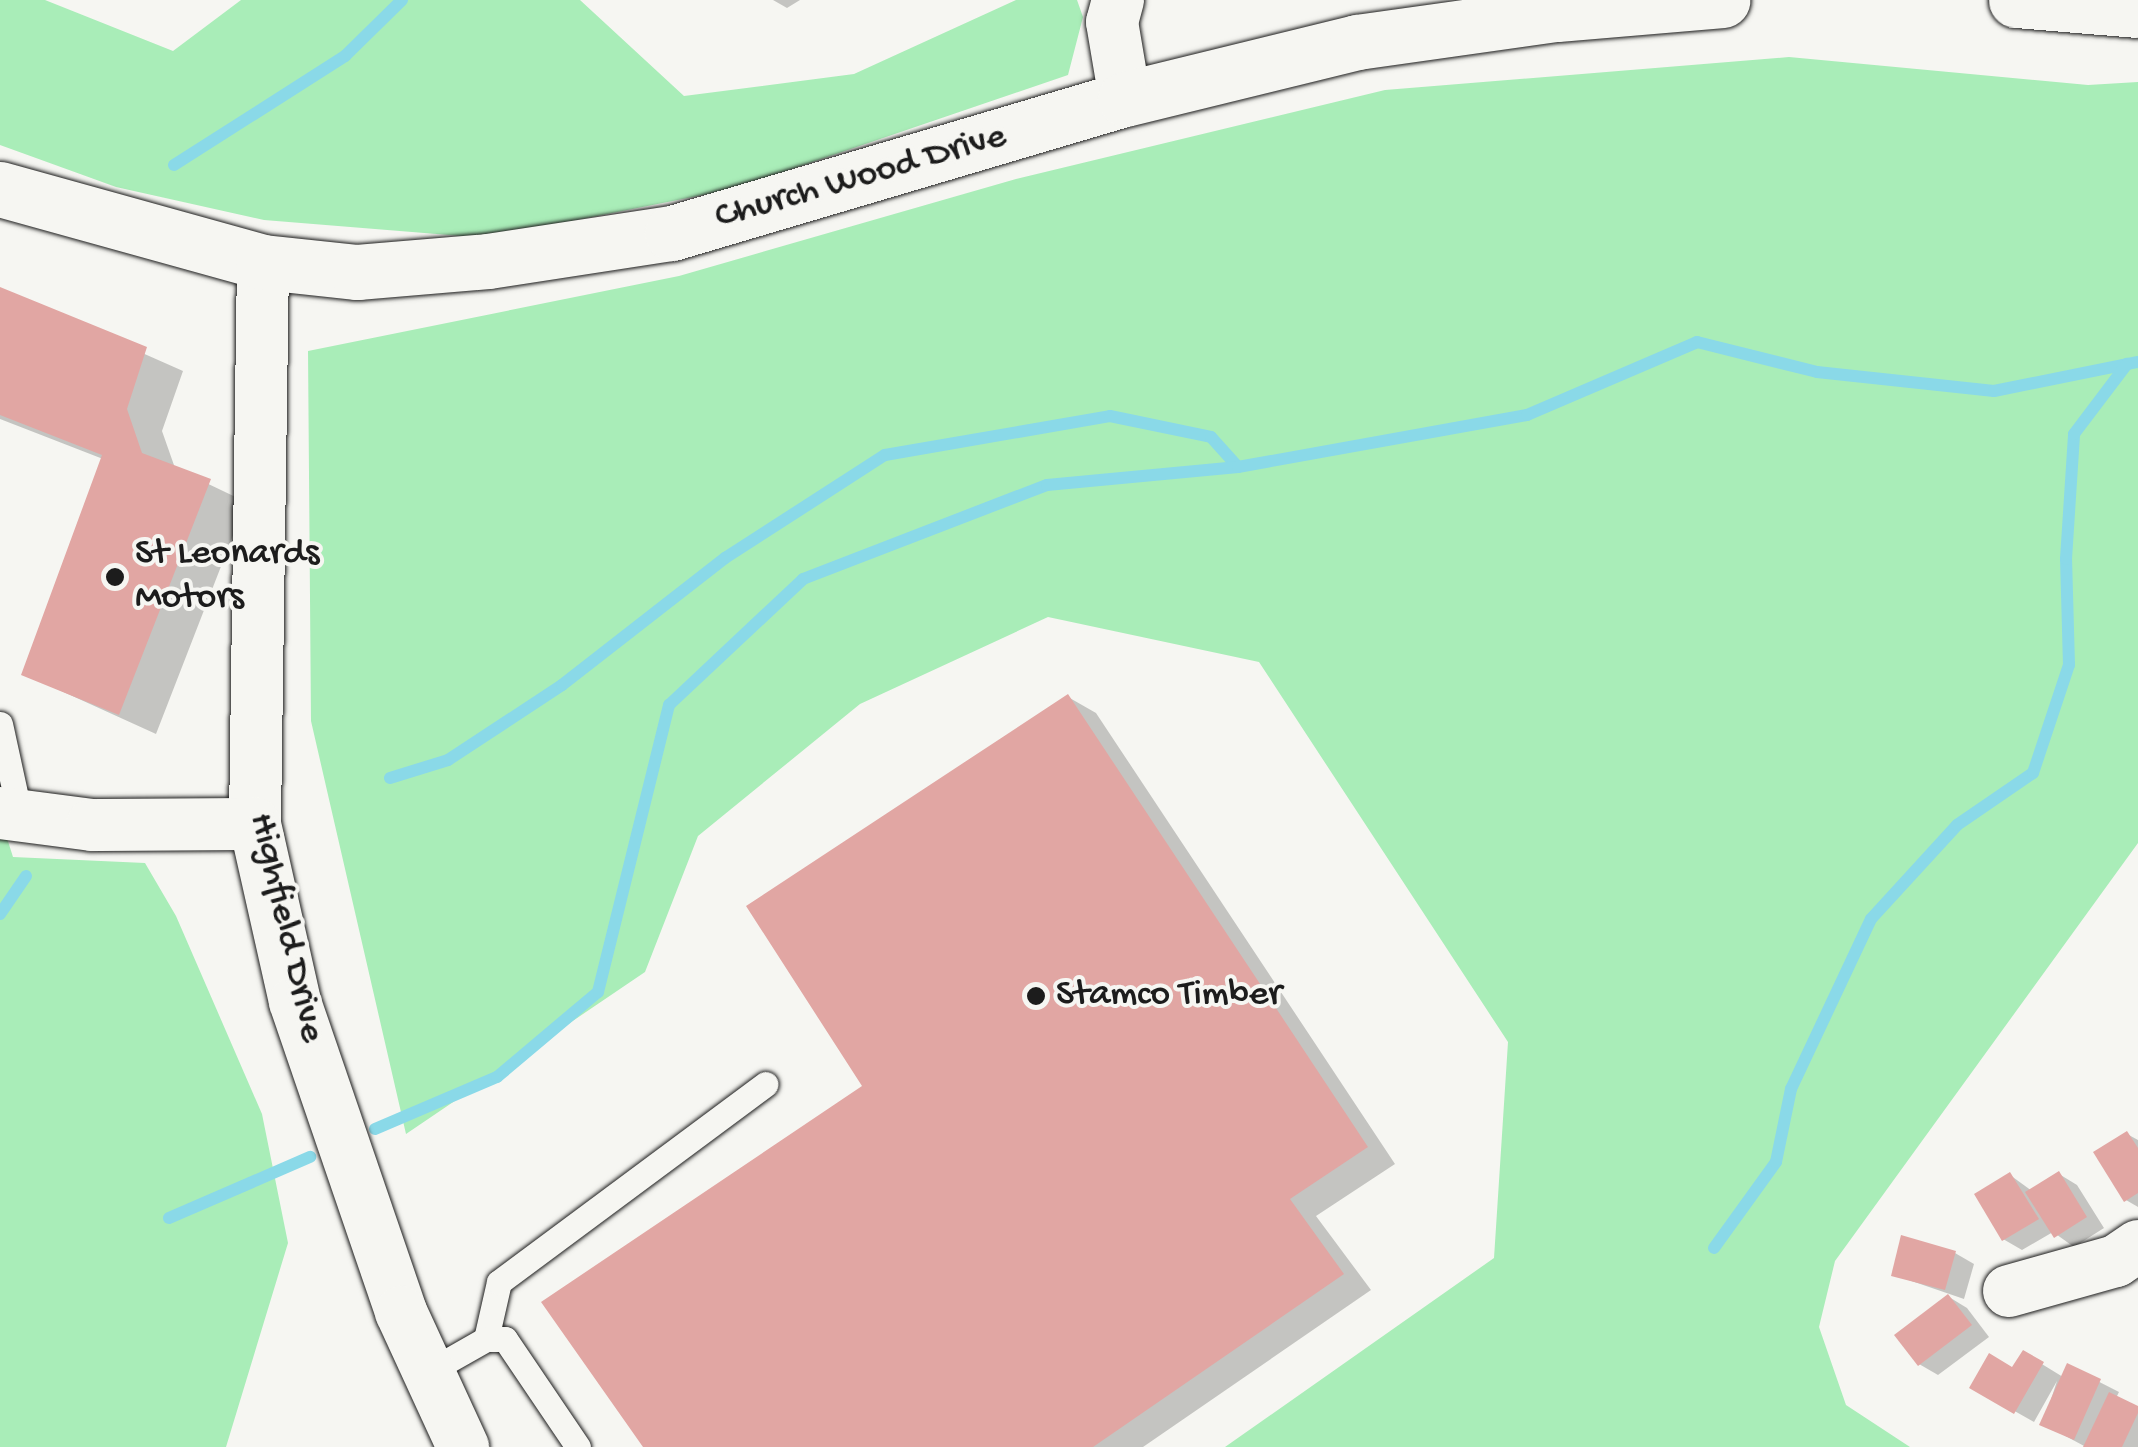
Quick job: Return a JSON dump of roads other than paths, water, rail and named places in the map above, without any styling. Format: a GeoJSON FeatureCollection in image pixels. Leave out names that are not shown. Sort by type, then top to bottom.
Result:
{"type":"FeatureCollection","features":[{"type":"Feature","properties":{"kind":"street"},"geometry":{"type":"LineString","coordinates":[[1118,0],[1112,22],[1125,100]]}},
{"type":"Feature","properties":{"kind":"street","name":"Church Wood Drive"},"geometry":{"type":"LineString","coordinates":[[0,189],[45,206],[263,262],[357,272],[488,261],[672,233],[1125,100],[1357,42],[1557,14],[1722,0]]}},
{"type":"Feature","properties":{"kind":"street"},"geometry":{"type":"LineString","coordinates":[[2016,0],[2138,10]]}},
{"type":"Feature","properties":{"kind":"street","name":"Highfield Drive"},"geometry":{"type":"LineString","coordinates":[[263,262],[255,824],[295,1002],[400,1312],[463,1447]]}},
{"type":"Feature","properties":{"kind":"street"},"geometry":{"type":"LineString","coordinates":[[10,814],[92,825],[255,824]]}},
{"type":"Feature","properties":{"kind":"street"},"geometry":{"type":"LineString","coordinates":[[2010,1290],[2116,1261],[2138,1246]]}},
{"type":"Feature","properties":{"kind":"lane"},"geometry":{"type":"LineString","coordinates":[[0,724],[10,814]]}},
{"type":"Feature","properties":{"kind":"lane"},"geometry":{"type":"LineString","coordinates":[[486,1339],[499,1282],[766,1084]]}},
{"type":"Feature","properties":{"kind":"lane"},"geometry":{"type":"LineString","coordinates":[[428,1372],[486,1339],[504,1340],[578,1447]]}},
{"type":"Feature","properties":{"kind":"waterway"},"geometry":{"type":"LineString","coordinates":[[174,165],[345,56],[402,0]]}},
{"type":"Feature","properties":{"kind":"waterway"},"geometry":{"type":"LineString","coordinates":[[375,1129],[497,1077],[598,992],[669,705],[803,579],[1047,485],[1238,467],[1527,415],[1697,342],[1817,372],[1994,391],[2138,362]]}},
{"type":"Feature","properties":{"kind":"waterway"},"geometry":{"type":"LineString","coordinates":[[1714,1248],[1776,1162],[1791,1089],[1871,919],[1957,825],[2033,773],[2069,665],[2066,559],[2074,434],[2127,364]]}},
{"type":"Feature","properties":{"kind":"waterway"},"geometry":{"type":"LineString","coordinates":[[390,778],[448,760],[562,685],[725,558],[885,455],[1110,416],[1211,437],[1238,467]]}},
{"type":"Feature","properties":{"kind":"waterway"},"geometry":{"type":"LineString","coordinates":[[0,914],[26,876]]}},
{"type":"Feature","properties":{"kind":"waterway"},"geometry":{"type":"LineString","coordinates":[[169,1218],[310,1157]]}},
{"type":"Feature","properties":{"kind":"place","name":"St Leonards Motors"},"geometry":{"type":"Point","coordinates":[115,577]}},
{"type":"Feature","properties":{"kind":"place","name":"Stamco Timber"},"geometry":{"type":"Point","coordinates":[1036,996]}}]}
